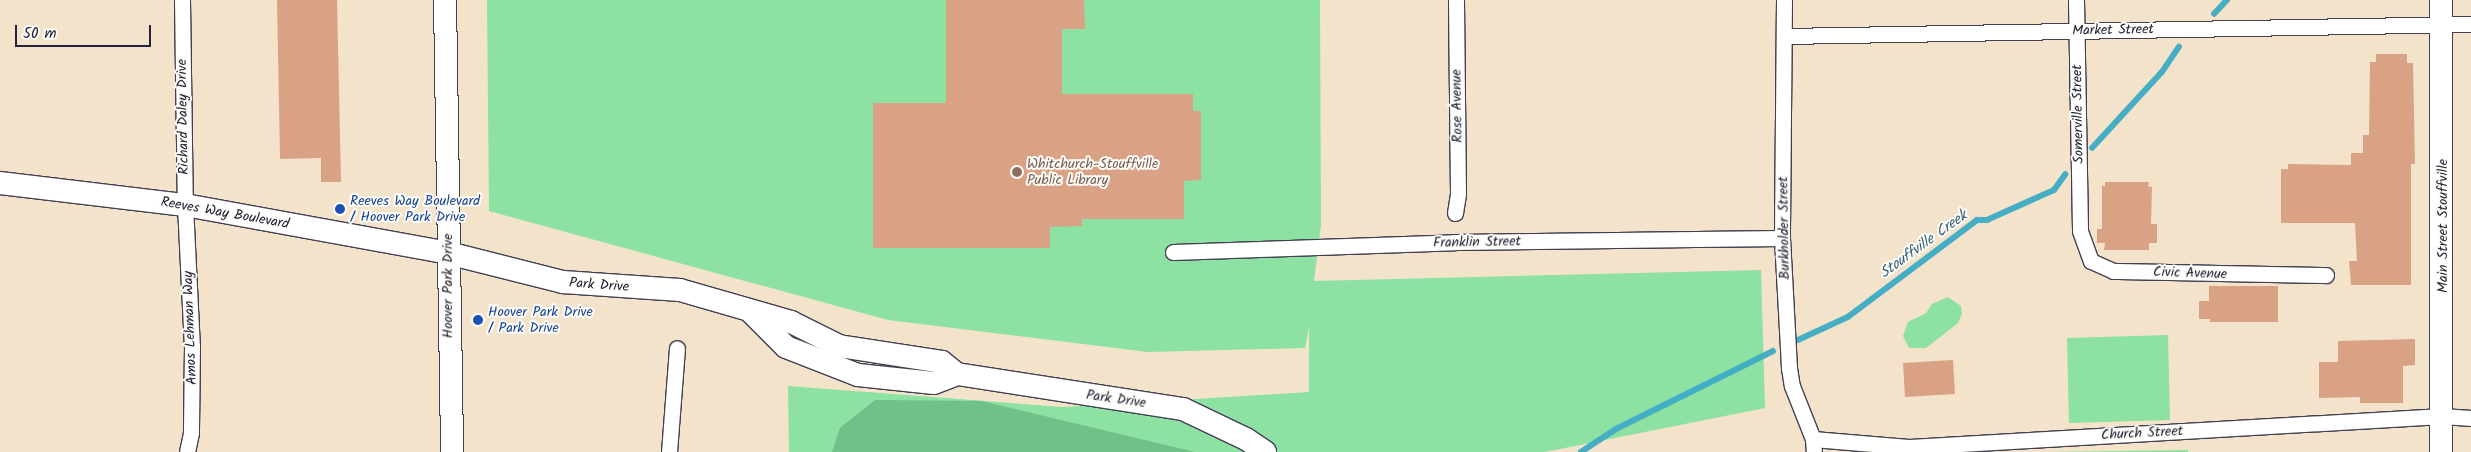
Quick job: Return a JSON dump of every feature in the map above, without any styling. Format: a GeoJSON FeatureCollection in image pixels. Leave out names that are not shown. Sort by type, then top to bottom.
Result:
{"type":"FeatureCollection","features":[{"type":"Feature","properties":{"kind":"street","name":"Richard Daley Drive"},"geometry":{"type":"LineString","coordinates":[[182,0],[185,204]]}},
{"type":"Feature","properties":{"kind":"street","name":"Hoover Park Drive"},"geometry":{"type":"LineString","coordinates":[[445,0],[452,452]]}},
{"type":"Feature","properties":{"kind":"street","name":"Rose Avenue"},"geometry":{"type":"LineString","coordinates":[[1455,212],[1458,194],[1456,0]]}},
{"type":"Feature","properties":{"kind":"street","name":"Burkholder Street"},"geometry":{"type":"LineString","coordinates":[[1784,0],[1782,238],[1789,368],[1792,386],[1814,446]]}},
{"type":"Feature","properties":{"kind":"street","name":"Somerville Street"},"geometry":{"type":"LineString","coordinates":[[2076,0],[2080,227]]}},
{"type":"Feature","properties":{"kind":"street","name":"Main Street Stouffville"},"geometry":{"type":"LineString","coordinates":[[2441,0],[2441,452]]}},
{"type":"Feature","properties":{"kind":"street","name":"Market Street"},"geometry":{"type":"LineString","coordinates":[[1784,36],[2471,24]]}},
{"type":"Feature","properties":{"kind":"street","name":"Reeves Way Boulevard"},"geometry":{"type":"LineString","coordinates":[[0,183],[185,204],[448,253]]}},
{"type":"Feature","properties":{"kind":"street","name":"Amos Lehman Way"},"geometry":{"type":"LineString","coordinates":[[185,204],[192,346],[191,433],[187,452]]}},
{"type":"Feature","properties":{"kind":"street","name":"Civic Avenue"},"geometry":{"type":"LineString","coordinates":[[2080,227],[2091,261],[2113,271],[2326,275]]}},
{"type":"Feature","properties":{"kind":"street","name":"Franklin Street"},"geometry":{"type":"LineString","coordinates":[[1173,252],[1455,242],[1782,238]]}},
{"type":"Feature","properties":{"kind":"street","name":"Park Drive"},"geometry":{"type":"LineString","coordinates":[[448,253],[563,282],[680,290],[750,311],[786,347],[858,375],[934,383],[957,374],[1183,408],[1246,439],[1265,452]]}},
{"type":"Feature","properties":{"kind":"street"},"geometry":{"type":"LineString","coordinates":[[669,452],[678,348]]}},
{"type":"Feature","properties":{"kind":"street","name":"Church Street"},"geometry":{"type":"LineString","coordinates":[[1814,446],[1909,447],[2442,416],[2471,418]]}},
{"type":"Feature","properties":{"kind":"green space"},"geometry":{"type":"Polygon","coordinates":[[[487,0],[1320,0],[1321,225],[1314,281],[1761,270],[1765,408],[1545,452],[789,452],[788,386],[1063,407],[1309,392],[1309,327],[1305,348],[1148,352],[888,320],[489,211],[487,0]]]}},
{"type":"Feature","properties":{"kind":"green space"},"geometry":{"type":"Polygon","coordinates":[[[1948,297],[1961,306],[1962,314],[1958,323],[1926,348],[1909,348],[1903,336],[1908,322],[1926,313],[1932,304],[1948,297]]]}},
{"type":"Feature","properties":{"kind":"green space"},"geometry":{"type":"Polygon","coordinates":[[[2168,335],[2170,420],[2069,423],[2067,338],[2168,335]]]}},
{"type":"Feature","properties":{"kind":"green space"},"geometry":{"type":"Polygon","coordinates":[[[875,400],[981,401],[1195,452],[832,452],[840,428],[875,400]]]}},
{"type":"Feature","properties":{"kind":"green space"},"geometry":{"type":"Polygon","coordinates":[[[2188,450],[2188,452],[2044,452],[2188,450]]]}},
{"type":"Feature","properties":{"kind":"building"},"geometry":{"type":"Polygon","coordinates":[[[277,0],[337,0],[341,182],[321,182],[321,158],[280,159],[277,0]]]}},
{"type":"Feature","properties":{"kind":"building"},"geometry":{"type":"Polygon","coordinates":[[[946,0],[1084,0],[1085,29],[1062,29],[1062,94],[1193,94],[1193,111],[1201,111],[1201,180],[1184,181],[1184,219],[1082,219],[1082,226],[1050,227],[1050,248],[873,248],[873,103],[946,103],[946,0]]]}},
{"type":"Feature","properties":{"kind":"building"},"geometry":{"type":"Polygon","coordinates":[[[2376,54],[2407,54],[2407,63],[2413,63],[2415,164],[2411,164],[2411,285],[2351,285],[2349,261],[2357,261],[2355,223],[2281,223],[2281,169],[2288,169],[2288,164],[2351,165],[2351,153],[2363,153],[2363,135],[2369,135],[2370,62],[2376,62],[2376,54]]]}},
{"type":"Feature","properties":{"kind":"building"},"geometry":{"type":"Polygon","coordinates":[[[2105,182],[2149,182],[2148,186],[2152,187],[2151,224],[2157,224],[2157,243],[2149,243],[2149,250],[2104,250],[2105,243],[2097,243],[2097,229],[2102,229],[2102,186],[2105,186],[2105,182]]]}},
{"type":"Feature","properties":{"kind":"building"},"geometry":{"type":"Polygon","coordinates":[[[2209,286],[2278,286],[2278,322],[2210,322],[2210,319],[2199,319],[2199,301],[2209,301],[2209,286]]]}},
{"type":"Feature","properties":{"kind":"building"},"geometry":{"type":"Polygon","coordinates":[[[2415,339],[2415,365],[2403,366],[2403,403],[2360,403],[2360,397],[2319,398],[2319,362],[2338,362],[2338,341],[2415,339]]]}},
{"type":"Feature","properties":{"kind":"building"},"geometry":{"type":"Polygon","coordinates":[[[1953,360],[1955,394],[1905,397],[1903,363],[1953,360]]]}},
{"type":"Feature","properties":{"kind":"waterway","name":"Stouffville Creek"},"geometry":{"type":"LineString","coordinates":[[2214,14],[2227,0]]}},
{"type":"Feature","properties":{"kind":"waterway","name":"Stouffville Creek"},"geometry":{"type":"LineString","coordinates":[[2092,148],[2162,72],[2179,47]]}},
{"type":"Feature","properties":{"kind":"waterway","name":"Stouffville Creek"},"geometry":{"type":"LineString","coordinates":[[1798,340],[1848,317],[1977,220],[1987,220],[2054,190],[2065,175]]}},
{"type":"Feature","properties":{"kind":"waterway","name":"Stouffville Creek"},"geometry":{"type":"LineString","coordinates":[[1581,452],[1616,429],[1773,351]]}},
{"type":"Feature","properties":{"kind":"place","name":"Whitchurch-Stouffville Public Library"},"geometry":{"type":"Point","coordinates":[1017,172]}},
{"type":"Feature","properties":{"kind":"place","name":"Reeves Way Boulevard / Hoover Park Drive"},"geometry":{"type":"Point","coordinates":[340,209]}},
{"type":"Feature","properties":{"kind":"place","name":"Hoover Park Drive / Park Drive"},"geometry":{"type":"Point","coordinates":[478,320]}}]}
